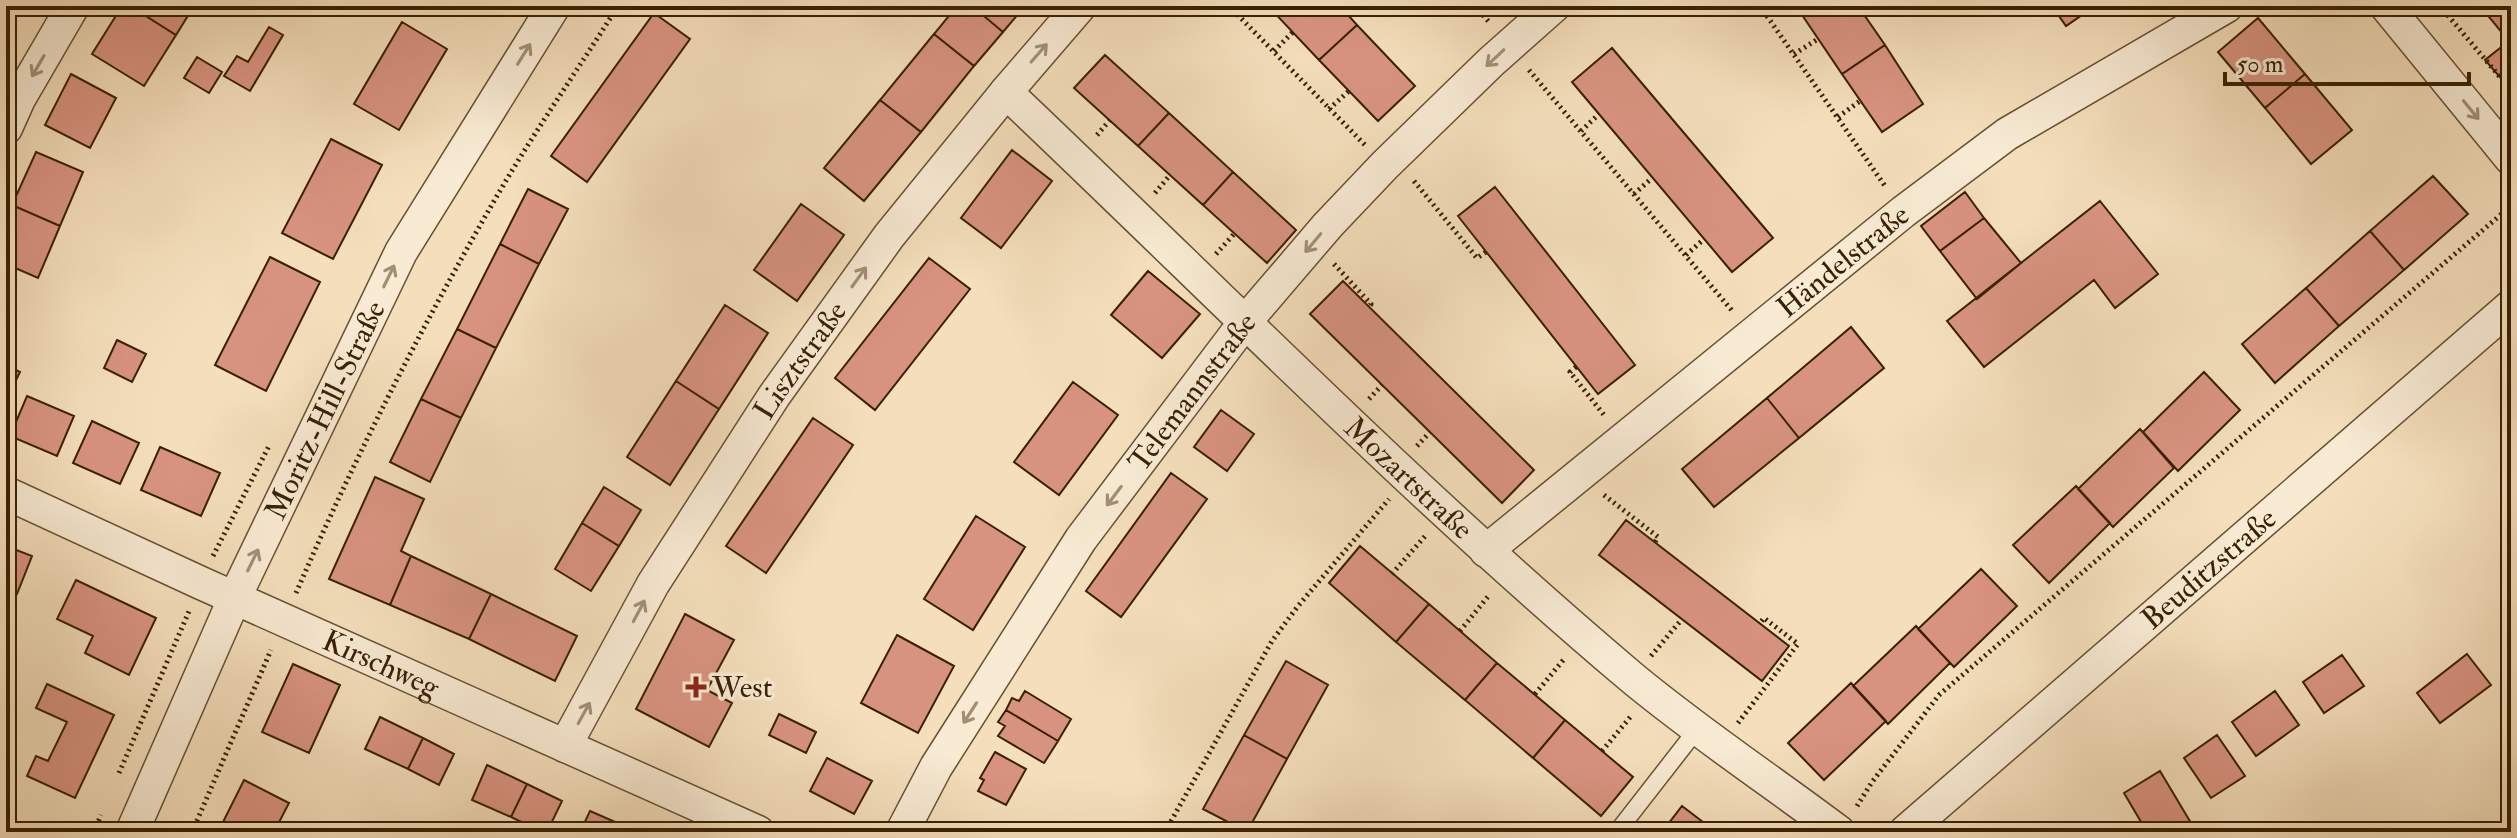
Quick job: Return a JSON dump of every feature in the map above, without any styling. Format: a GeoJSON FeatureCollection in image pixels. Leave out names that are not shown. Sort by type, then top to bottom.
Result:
{"type":"FeatureCollection","features":[{"type":"Feature","properties":{"kind":"street"},"geometry":{"type":"LineString","coordinates":[[6,128],[19,99],[73,6]]}},
{"type":"Feature","properties":{"kind":"street","name":"Moritz-Hill-Straße"},"geometry":{"type":"LineString","coordinates":[[132,832],[235,597],[401,252],[554,6]]}},
{"type":"Feature","properties":{"kind":"street","name":"Lisztstraße"},"geometry":{"type":"LineString","coordinates":[[565,746],[653,584],[774,396],[889,236],[1080,6]]}},
{"type":"Feature","properties":{"kind":"street","name":"Telemannstraße"},"geometry":{"type":"LineString","coordinates":[[902,832],[936,767],[1081,539],[1245,322],[1313,242],[1388,162],[1554,6]]}},
{"type":"Feature","properties":{"kind":"street","name":"Händelstraße"},"geometry":{"type":"LineString","coordinates":[[1486,551],[1903,212],[2007,134],[2227,6]]}},
{"type":"Feature","properties":{"kind":"street"},"geometry":{"type":"LineString","coordinates":[[2386,6],[2511,159]]}},
{"type":"Feature","properties":{"kind":"street","name":"Mozartstraße"},"geometry":{"type":"LineString","coordinates":[[1006,92],[1408,477],[1637,691],[1848,820]]}},
{"type":"Feature","properties":{"kind":"street","name":"Beuditzstraße"},"geometry":{"type":"LineString","coordinates":[[1905,832],[2511,306]]}},
{"type":"Feature","properties":{"kind":"street","name":"Kirschweg"},"geometry":{"type":"LineString","coordinates":[[6,493],[758,832]]}},
{"type":"Feature","properties":{"kind":"lane"},"geometry":{"type":"LineString","coordinates":[[1617,832],[1710,737]]}},
{"type":"Feature","properties":{"kind":"path"},"geometry":{"type":"LineString","coordinates":[[192,832],[329,519],[425,325],[495,198],[618,6]]}},
{"type":"Feature","properties":{"kind":"path"},"geometry":{"type":"LineString","coordinates":[[1229,6],[1329,109],[1421,187],[1477,258],[1486,252]]}},
{"type":"Feature","properties":{"kind":"path"},"geometry":{"type":"LineString","coordinates":[[1475,6],[1753,335]]}},
{"type":"Feature","properties":{"kind":"path"},"geometry":{"type":"LineString","coordinates":[[1760,6],[1903,212]]}},
{"type":"Feature","properties":{"kind":"path"},"geometry":{"type":"LineString","coordinates":[[2440,6],[2511,90]]}},
{"type":"Feature","properties":{"kind":"path"},"geometry":{"type":"LineString","coordinates":[[1273,51],[1293,32]]}},
{"type":"Feature","properties":{"kind":"path"},"geometry":{"type":"LineString","coordinates":[[1794,54],[1818,39]]}},
{"type":"Feature","properties":{"kind":"path"},"geometry":{"type":"LineString","coordinates":[[1329,109],[1349,91]]}},
{"type":"Feature","properties":{"kind":"path"},"geometry":{"type":"LineString","coordinates":[[1838,117],[1860,101]]}},
{"type":"Feature","properties":{"kind":"path"},"geometry":{"type":"LineString","coordinates":[[1581,131],[1599,114]]}},
{"type":"Feature","properties":{"kind":"path"},"geometry":{"type":"LineString","coordinates":[[1092,140],[1110,120]]}},
{"type":"Feature","properties":{"kind":"path"},"geometry":{"type":"LineString","coordinates":[[1152,196],[1170,175]]}},
{"type":"Feature","properties":{"kind":"path"},"geometry":{"type":"LineString","coordinates":[[1634,194],[1652,178]]}},
{"type":"Feature","properties":{"kind":"path"},"geometry":{"type":"LineString","coordinates":[[1848,820],[1872,782],[1939,695],[2511,206]]}},
{"type":"Feature","properties":{"kind":"path"},"geometry":{"type":"LineString","coordinates":[[1216,255],[1234,234]]}},
{"type":"Feature","properties":{"kind":"path"},"geometry":{"type":"LineString","coordinates":[[1686,255],[1704,239]]}},
{"type":"Feature","properties":{"kind":"path"},"geometry":{"type":"LineString","coordinates":[[1313,242],[1371,304],[1369,307]]}},
{"type":"Feature","properties":{"kind":"path"},"geometry":{"type":"LineString","coordinates":[[1576,367],[1570,372],[1624,439]]}},
{"type":"Feature","properties":{"kind":"path"},"geometry":{"type":"LineString","coordinates":[[1586,470],[1606,496],[1658,537],[1655,542]]}},
{"type":"Feature","properties":{"kind":"path"},"geometry":{"type":"LineString","coordinates":[[1165,832],[1272,641],[1408,477]]}},
{"type":"Feature","properties":{"kind":"path"},"geometry":{"type":"LineString","coordinates":[[1392,574],[1433,526]]}},
{"type":"Feature","properties":{"kind":"path"},"geometry":{"type":"LineString","coordinates":[[1460,631],[1498,585]]}},
{"type":"Feature","properties":{"kind":"path"},"geometry":{"type":"LineString","coordinates":[[1710,737],[1798,644],[1764,618],[1760,623]]}},
{"type":"Feature","properties":{"kind":"path"},"geometry":{"type":"LineString","coordinates":[[1602,751],[1682,619]]}},
{"type":"Feature","properties":{"kind":"path"},"geometry":{"type":"LineString","coordinates":[[1535,694],[1573,649]]}},
{"type":"Feature","properties":{"kind":"building"},"geometry":{"type":"Polygon","coordinates":[[[122,6],[130,6],[176,35],[144,86],[92,54],[122,6]]]}},
{"type":"Feature","properties":{"kind":"building"},"geometry":{"type":"Polygon","coordinates":[[[130,6],[194,6],[176,35],[130,6]]]}},
{"type":"Feature","properties":{"kind":"building"},"geometry":{"type":"Polygon","coordinates":[[[691,6],[713,6],[705,16],[691,6]]]}},
{"type":"Feature","properties":{"kind":"building"},"geometry":{"type":"Polygon","coordinates":[[[957,6],[972,6],[1003,32],[974,66],[934,34],[957,6]]]}},
{"type":"Feature","properties":{"kind":"building"},"geometry":{"type":"Polygon","coordinates":[[[972,6],[1025,6],[1003,32],[972,6]]]}},
{"type":"Feature","properties":{"kind":"building"},"geometry":{"type":"Polygon","coordinates":[[[1268,6],[1340,6],[1357,25],[1319,60],[1268,6]]]}},
{"type":"Feature","properties":{"kind":"building"},"geometry":{"type":"Polygon","coordinates":[[[1796,6],[1858,6],[1885,45],[1842,74],[1796,6]]]}},
{"type":"Feature","properties":{"kind":"building"},"geometry":{"type":"Polygon","coordinates":[[[2052,6],[2095,6],[2066,26],[2052,6]]]}},
{"type":"Feature","properties":{"kind":"building"},"geometry":{"type":"Polygon","coordinates":[[[2480,6],[2511,6],[2511,90],[2485,60],[2509,41],[2480,6]]]}},
{"type":"Feature","properties":{"kind":"building"},"geometry":{"type":"Polygon","coordinates":[[[654,13],[690,39],[587,182],[551,156],[654,13]]]}},
{"type":"Feature","properties":{"kind":"building"},"geometry":{"type":"Polygon","coordinates":[[[2258,18],[2305,74],[2265,108],[2218,52],[2258,18]]]}},
{"type":"Feature","properties":{"kind":"building"},"geometry":{"type":"Polygon","coordinates":[[[402,22],[447,49],[399,130],[354,104],[402,22]]]}},
{"type":"Feature","properties":{"kind":"building"},"geometry":{"type":"Polygon","coordinates":[[[1357,25],[1415,86],[1378,121],[1319,60],[1357,25]]]}},
{"type":"Feature","properties":{"kind":"building"},"geometry":{"type":"Polygon","coordinates":[[[269,27],[283,35],[250,91],[224,76],[237,56],[248,62],[269,27]]]}},
{"type":"Feature","properties":{"kind":"building"},"geometry":{"type":"Polygon","coordinates":[[[934,34],[974,66],[921,132],[880,100],[934,34]]]}},
{"type":"Feature","properties":{"kind":"building"},"geometry":{"type":"Polygon","coordinates":[[[1885,45],[1923,104],[1882,132],[1842,74],[1885,45]]]}},
{"type":"Feature","properties":{"kind":"building"},"geometry":{"type":"Polygon","coordinates":[[[1612,48],[1773,238],[1732,272],[1572,82],[1612,48]]]}},
{"type":"Feature","properties":{"kind":"building"},"geometry":{"type":"Polygon","coordinates":[[[1105,55],[1169,113],[1138,146],[1074,88],[1105,55]]]}},
{"type":"Feature","properties":{"kind":"building"},"geometry":{"type":"Polygon","coordinates":[[[197,57],[222,72],[209,93],[184,78],[197,57]]]}},
{"type":"Feature","properties":{"kind":"building"},"geometry":{"type":"Polygon","coordinates":[[[71,74],[116,98],[90,148],[45,125],[71,74]]]}},
{"type":"Feature","properties":{"kind":"building"},"geometry":{"type":"Polygon","coordinates":[[[2305,74],[2352,130],[2311,164],[2265,108],[2305,74]]]}},
{"type":"Feature","properties":{"kind":"building"},"geometry":{"type":"Polygon","coordinates":[[[880,100],[921,132],[864,201],[824,168],[880,100]]]}},
{"type":"Feature","properties":{"kind":"building"},"geometry":{"type":"Polygon","coordinates":[[[1169,113],[1233,172],[1203,205],[1138,146],[1169,113]]]}},
{"type":"Feature","properties":{"kind":"building"},"geometry":{"type":"Polygon","coordinates":[[[331,139],[382,165],[333,259],[282,233],[331,139]]]}},
{"type":"Feature","properties":{"kind":"building"},"geometry":{"type":"Polygon","coordinates":[[[1012,150],[1052,181],[1001,248],[961,218],[1012,150]]]}},
{"type":"Feature","properties":{"kind":"building"},"geometry":{"type":"Polygon","coordinates":[[[36,152],[83,172],[60,226],[12,205],[36,152]]]}},
{"type":"Feature","properties":{"kind":"building"},"geometry":{"type":"Polygon","coordinates":[[[1233,172],[1296,230],[1267,263],[1203,205],[1233,172]]]}},
{"type":"Feature","properties":{"kind":"building"},"geometry":{"type":"Polygon","coordinates":[[[2433,176],[2468,214],[2404,270],[2370,231],[2433,176]]]}},
{"type":"Feature","properties":{"kind":"building"},"geometry":{"type":"Polygon","coordinates":[[[1495,187],[1635,365],[1598,394],[1458,216],[1495,187]]]}},
{"type":"Feature","properties":{"kind":"building"},"geometry":{"type":"Polygon","coordinates":[[[528,189],[568,209],[539,264],[500,244],[528,189]]]}},
{"type":"Feature","properties":{"kind":"building"},"geometry":{"type":"Polygon","coordinates":[[[1965,192],[1984,218],[1940,251],[1921,226],[1965,192]]]}},
{"type":"Feature","properties":{"kind":"building"},"geometry":{"type":"Polygon","coordinates":[[[2100,201],[2158,274],[2115,308],[2094,280],[1984,367],[1947,321],[2100,201]]]}},
{"type":"Feature","properties":{"kind":"building"},"geometry":{"type":"Polygon","coordinates":[[[801,204],[844,235],[797,301],[754,270],[801,204]]]}},
{"type":"Feature","properties":{"kind":"building"},"geometry":{"type":"Polygon","coordinates":[[[12,205],[60,226],[38,278],[6,264],[6,220],[12,205]]]}},
{"type":"Feature","properties":{"kind":"building"},"geometry":{"type":"Polygon","coordinates":[[[1984,218],[2021,263],[1977,299],[1940,251],[1984,218]]]}},
{"type":"Feature","properties":{"kind":"building"},"geometry":{"type":"Polygon","coordinates":[[[2370,231],[2404,270],[2339,326],[2306,288],[2370,231]]]}},
{"type":"Feature","properties":{"kind":"building"},"geometry":{"type":"Polygon","coordinates":[[[500,244],[539,264],[496,348],[457,329],[500,244]]]}},
{"type":"Feature","properties":{"kind":"building"},"geometry":{"type":"Polygon","coordinates":[[[270,257],[320,282],[266,391],[215,365],[270,257]]]}},
{"type":"Feature","properties":{"kind":"building"},"geometry":{"type":"Polygon","coordinates":[[[929,258],[970,289],[875,410],[835,378],[929,258]]]}},
{"type":"Feature","properties":{"kind":"building"},"geometry":{"type":"Polygon","coordinates":[[[1148,271],[1200,314],[1162,358],[1111,315],[1148,271]]]}},
{"type":"Feature","properties":{"kind":"building"},"geometry":{"type":"Polygon","coordinates":[[[1343,281],[1534,470],[1502,503],[1310,314],[1343,281]]]}},
{"type":"Feature","properties":{"kind":"building"},"geometry":{"type":"Polygon","coordinates":[[[2306,288],[2339,326],[2275,383],[2242,344],[2306,288]]]}},
{"type":"Feature","properties":{"kind":"building"},"geometry":{"type":"Polygon","coordinates":[[[725,305],[768,333],[719,409],[676,381],[725,305]]]}},
{"type":"Feature","properties":{"kind":"building"},"geometry":{"type":"Polygon","coordinates":[[[1851,327],[1884,368],[1799,438],[1767,398],[1851,327]]]}},
{"type":"Feature","properties":{"kind":"building"},"geometry":{"type":"Polygon","coordinates":[[[457,329],[496,348],[461,418],[421,399],[457,329]]]}},
{"type":"Feature","properties":{"kind":"building"},"geometry":{"type":"Polygon","coordinates":[[[117,340],[146,354],[132,382],[104,368],[117,340]]]}},
{"type":"Feature","properties":{"kind":"building"},"geometry":{"type":"Polygon","coordinates":[[[6,365],[20,372],[6,401],[6,365]]]}},
{"type":"Feature","properties":{"kind":"building"},"geometry":{"type":"Polygon","coordinates":[[[2204,372],[2240,410],[2178,471],[2143,432],[2204,372]]]}},
{"type":"Feature","properties":{"kind":"building"},"geometry":{"type":"Polygon","coordinates":[[[676,381],[719,409],[670,485],[627,457],[676,381]]]}},
{"type":"Feature","properties":{"kind":"building"},"geometry":{"type":"Polygon","coordinates":[[[1073,382],[1118,415],[1059,495],[1014,462],[1073,382]]]}},
{"type":"Feature","properties":{"kind":"building"},"geometry":{"type":"Polygon","coordinates":[[[27,396],[74,416],[57,456],[10,436],[27,396]]]}},
{"type":"Feature","properties":{"kind":"building"},"geometry":{"type":"Polygon","coordinates":[[[1767,398],[1799,438],[1714,507],[1682,469],[1767,398]]]}},
{"type":"Feature","properties":{"kind":"building"},"geometry":{"type":"Polygon","coordinates":[[[421,399],[461,418],[430,482],[390,462],[421,399]]]}},
{"type":"Feature","properties":{"kind":"building"},"geometry":{"type":"Polygon","coordinates":[[[1221,410],[1254,434],[1227,471],[1194,447],[1221,410]]]}},
{"type":"Feature","properties":{"kind":"building"},"geometry":{"type":"Polygon","coordinates":[[[813,418],[853,445],[766,573],[726,546],[813,418]]]}},
{"type":"Feature","properties":{"kind":"building"},"geometry":{"type":"Polygon","coordinates":[[[92,421],[139,443],[120,484],[73,463],[92,421]]]}},
{"type":"Feature","properties":{"kind":"building"},"geometry":{"type":"Polygon","coordinates":[[[2140,429],[2174,468],[2113,527],[2078,489],[2140,429]]]}},
{"type":"Feature","properties":{"kind":"building"},"geometry":{"type":"Polygon","coordinates":[[[160,447],[220,473],[201,516],[141,490],[160,447]]]}},
{"type":"Feature","properties":{"kind":"building"},"geometry":{"type":"Polygon","coordinates":[[[1171,473],[1207,499],[1121,617],[1086,591],[1171,473]]]}},
{"type":"Feature","properties":{"kind":"building"},"geometry":{"type":"Polygon","coordinates":[[[375,477],[424,499],[401,551],[411,556],[390,605],[329,579],[375,477]]]}},
{"type":"Feature","properties":{"kind":"building"},"geometry":{"type":"Polygon","coordinates":[[[2076,486],[2110,523],[2049,583],[2013,545],[2076,486]]]}},
{"type":"Feature","properties":{"kind":"building"},"geometry":{"type":"Polygon","coordinates":[[[604,487],[641,510],[619,546],[582,523],[604,487]]]}},
{"type":"Feature","properties":{"kind":"building"},"geometry":{"type":"Polygon","coordinates":[[[976,516],[1025,547],[973,630],[924,599],[976,516]]]}},
{"type":"Feature","properties":{"kind":"building"},"geometry":{"type":"Polygon","coordinates":[[[1626,520],[1789,646],[1762,681],[1599,555],[1626,520]]]}},
{"type":"Feature","properties":{"kind":"building"},"geometry":{"type":"Polygon","coordinates":[[[582,523],[619,546],[591,591],[555,569],[582,523]]]}},
{"type":"Feature","properties":{"kind":"building"},"geometry":{"type":"Polygon","coordinates":[[[6,546],[32,556],[17,594],[6,590],[6,546]]]}},
{"type":"Feature","properties":{"kind":"building"},"geometry":{"type":"Polygon","coordinates":[[[1360,546],[1429,604],[1396,642],[1329,583],[1360,546]]]}},
{"type":"Feature","properties":{"kind":"building"},"geometry":{"type":"Polygon","coordinates":[[[411,556],[491,594],[469,639],[390,605],[411,556]]]}},
{"type":"Feature","properties":{"kind":"building"},"geometry":{"type":"Polygon","coordinates":[[[1981,569],[2017,606],[1954,667],[1918,629],[1981,569]]]}},
{"type":"Feature","properties":{"kind":"building"},"geometry":{"type":"Polygon","coordinates":[[[76,580],[156,618],[129,675],[85,653],[93,636],[57,619],[76,580]]]}},
{"type":"Feature","properties":{"kind":"building"},"geometry":{"type":"Polygon","coordinates":[[[491,594],[577,636],[555,681],[469,639],[491,594]]]}},
{"type":"Feature","properties":{"kind":"building"},"geometry":{"type":"Polygon","coordinates":[[[1429,604],[1497,663],[1465,700],[1396,642],[1429,604]]]}},
{"type":"Feature","properties":{"kind":"building"},"geometry":{"type":"Polygon","coordinates":[[[685,614],[734,640],[707,690],[732,703],[709,747],[636,709],[685,614]]]}},
{"type":"Feature","properties":{"kind":"building"},"geometry":{"type":"Polygon","coordinates":[[[1916,626],[1950,663],[1888,724],[1853,686],[1916,626]]]}},
{"type":"Feature","properties":{"kind":"building"},"geometry":{"type":"Polygon","coordinates":[[[897,635],[954,666],[918,733],[861,703],[897,635]]]}},
{"type":"Feature","properties":{"kind":"building"},"geometry":{"type":"Polygon","coordinates":[[[2467,654],[2491,685],[2440,723],[2417,693],[2467,654]]]}},
{"type":"Feature","properties":{"kind":"building"},"geometry":{"type":"Polygon","coordinates":[[[2342,655],[2364,686],[2324,713],[2303,682],[2342,655]]]}},
{"type":"Feature","properties":{"kind":"building"},"geometry":{"type":"Polygon","coordinates":[[[1286,661],[1328,685],[1287,759],[1244,735],[1286,661]]]}},
{"type":"Feature","properties":{"kind":"building"},"geometry":{"type":"Polygon","coordinates":[[[1497,663],[1565,720],[1533,758],[1465,700],[1497,663]]]}},
{"type":"Feature","properties":{"kind":"building"},"geometry":{"type":"Polygon","coordinates":[[[293,664],[340,685],[309,753],[262,732],[293,664]]]}},
{"type":"Feature","properties":{"kind":"building"},"geometry":{"type":"Polygon","coordinates":[[[1851,683],[1886,721],[1824,780],[1788,743],[1851,683]]]}},
{"type":"Feature","properties":{"kind":"building"},"geometry":{"type":"Polygon","coordinates":[[[47,684],[114,715],[75,798],[27,776],[36,756],[48,761],[67,722],[36,708],[47,684]]]}},
{"type":"Feature","properties":{"kind":"building"},"geometry":{"type":"Polygon","coordinates":[[[1025,691],[1071,719],[1058,741],[1006,710],[1012,698],[1019,701],[1025,691]]]}},
{"type":"Feature","properties":{"kind":"building"},"geometry":{"type":"Polygon","coordinates":[[[2275,691],[2299,725],[2256,756],[2232,722],[2275,691]]]}},
{"type":"Feature","properties":{"kind":"building"},"geometry":{"type":"Polygon","coordinates":[[[1006,710],[1058,741],[1044,763],[998,736],[1005,726],[998,722],[1006,710]]]}},
{"type":"Feature","properties":{"kind":"building"},"geometry":{"type":"Polygon","coordinates":[[[779,714],[816,732],[806,753],[769,735],[779,714]]]}},
{"type":"Feature","properties":{"kind":"building"},"geometry":{"type":"Polygon","coordinates":[[[380,717],[423,738],[408,769],[365,749],[380,717]]]}},
{"type":"Feature","properties":{"kind":"building"},"geometry":{"type":"Polygon","coordinates":[[[1565,720],[1633,777],[1601,816],[1533,758],[1565,720]]]}},
{"type":"Feature","properties":{"kind":"building"},"geometry":{"type":"Polygon","coordinates":[[[1244,735],[1287,759],[1247,832],[1203,809],[1244,735]]]}},
{"type":"Feature","properties":{"kind":"building"},"geometry":{"type":"Polygon","coordinates":[[[2217,735],[2245,776],[2211,798],[2184,758],[2217,735]]]}},
{"type":"Feature","properties":{"kind":"building"},"geometry":{"type":"Polygon","coordinates":[[[423,738],[454,754],[439,785],[408,769],[423,738]]]}},
{"type":"Feature","properties":{"kind":"building"},"geometry":{"type":"Polygon","coordinates":[[[995,752],[1026,769],[1006,805],[978,791],[984,780],[980,778],[995,752]]]}},
{"type":"Feature","properties":{"kind":"building"},"geometry":{"type":"Polygon","coordinates":[[[827,758],[872,781],[854,814],[810,791],[827,758]]]}},
{"type":"Feature","properties":{"kind":"building"},"geometry":{"type":"Polygon","coordinates":[[[487,765],[527,784],[511,817],[472,800],[487,765]]]}},
{"type":"Feature","properties":{"kind":"building"},"geometry":{"type":"Polygon","coordinates":[[[2160,771],[2191,823],[2177,832],[2147,832],[2124,793],[2160,771]]]}},
{"type":"Feature","properties":{"kind":"building"},"geometry":{"type":"Polygon","coordinates":[[[244,780],[289,803],[274,832],[218,832],[244,780]]]}},
{"type":"Feature","properties":{"kind":"building"},"geometry":{"type":"Polygon","coordinates":[[[527,784],[562,801],[547,832],[511,817],[527,784]]]}},
{"type":"Feature","properties":{"kind":"building"},"geometry":{"type":"Polygon","coordinates":[[[1682,806],[1716,832],[1662,832],[1682,806]]]}},
{"type":"Feature","properties":{"kind":"building"},"geometry":{"type":"Polygon","coordinates":[[[590,811],[638,832],[580,832],[590,811]]]}},
{"type":"Feature","properties":{"kind":"place","name":"West"},"geometry":{"type":"Point","coordinates":[696,687]}}]}
